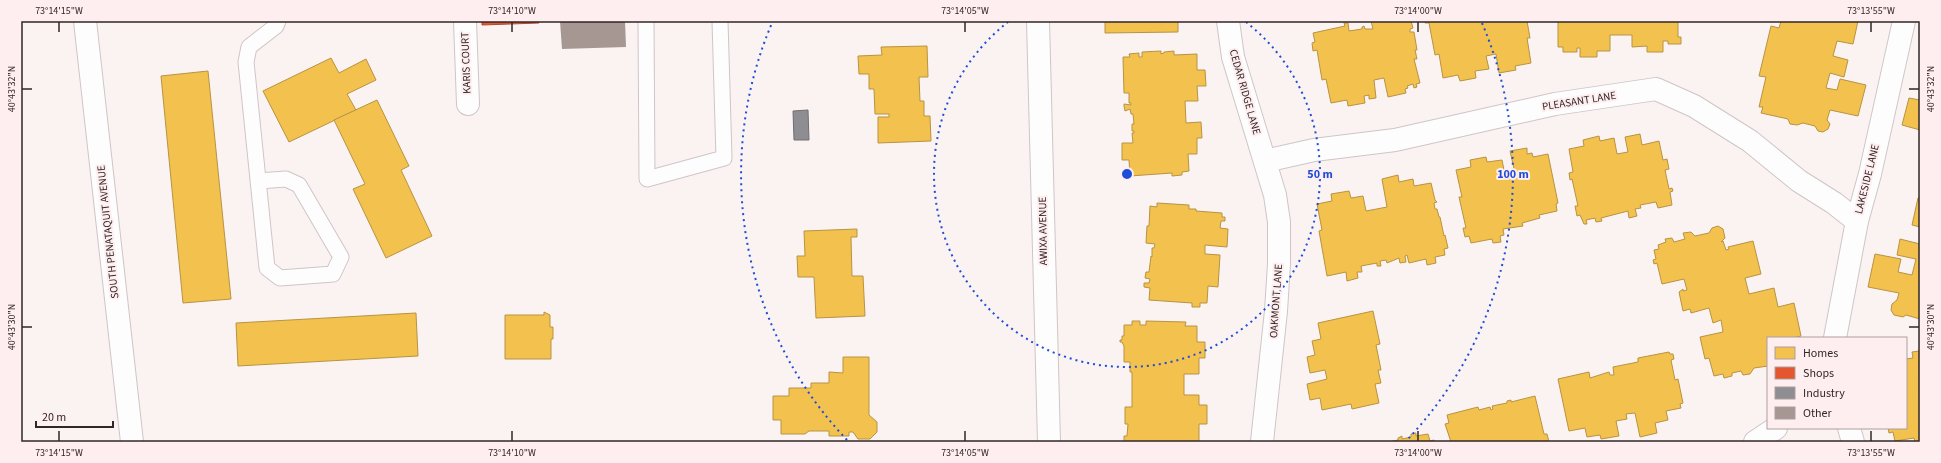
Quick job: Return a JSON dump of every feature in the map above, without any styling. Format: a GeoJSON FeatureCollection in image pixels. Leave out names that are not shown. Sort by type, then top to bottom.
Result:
{"type":"FeatureCollection","features":[{"type":"Feature","properties":{"kind":"street","name":"SOUTH PENATAQUIT AVENUE"},"geometry":{"type":"LineString","coordinates":[[85,21],[132,442]]}},
{"type":"Feature","properties":{"kind":"street","name":"KARIS COURT"},"geometry":{"type":"LineString","coordinates":[[465,21],[468,104]]}},
{"type":"Feature","properties":{"kind":"street","name":"AWIXA AVENUE"},"geometry":{"type":"LineString","coordinates":[[1038,21],[1049,442]]}},
{"type":"Feature","properties":{"kind":"street","name":"CEDAR RIDGE LANE"},"geometry":{"type":"LineString","coordinates":[[1228,21],[1233,57],[1265,162]]}},
{"type":"Feature","properties":{"kind":"street","name":"LAKESIDE LANE"},"geometry":{"type":"LineString","coordinates":[[1835,337],[1857,221],[1870,174],[1904,21]]}},
{"type":"Feature","properties":{"kind":"street","name":"PLEASANT LANE"},"geometry":{"type":"LineString","coordinates":[[1265,162],[1314,150],[1395,140],[1555,104],[1656,89],[1694,106],[1750,141],[1799,181],[1834,203],[1857,221]]}},
{"type":"Feature","properties":{"kind":"street","name":"OAKMONT LANE"},"geometry":{"type":"LineString","coordinates":[[1262,442],[1267,406],[1279,264],[1279,222],[1275,195],[1265,162]]}},
{"type":"Feature","properties":{"kind":"street"},"geometry":{"type":"LineString","coordinates":[[1755,442],[1774,429]]}},
{"type":"Feature","properties":{"kind":"street"},"geometry":{"type":"LineString","coordinates":[[1849,429],[1852,442]]}},
{"type":"Feature","properties":{"kind":"lane"},"geometry":{"type":"LineString","coordinates":[[258,181],[286,179],[299,185],[341,257],[333,274],[280,278],[268,268],[258,181],[246,62],[249,47],[276,26],[278,21]]}},
{"type":"Feature","properties":{"kind":"lane"},"geometry":{"type":"LineString","coordinates":[[646,21],[647,180],[724,158],[720,21]]}},
{"type":"Feature","properties":{"kind":"building: Homes"},"geometry":{"type":"Polygon","coordinates":[[[1105,21],[1178,21],[1178,32],[1105,33],[1105,21]]]}},
{"type":"Feature","properties":{"kind":"building: Homes"},"geometry":{"type":"Polygon","coordinates":[[[1371,21],[1411,21],[1413,28],[1410,29],[1410,32],[1414,32],[1417,59],[1414,59],[1420,83],[1416,84],[1417,87],[1414,88],[1413,84],[1407,86],[1408,88],[1405,89],[1406,93],[1388,97],[1384,78],[1374,80],[1376,98],[1369,99],[1369,95],[1364,96],[1365,103],[1348,106],[1347,100],[1331,103],[1326,79],[1322,80],[1317,50],[1313,51],[1312,43],[1315,42],[1313,33],[1345,26],[1344,23],[1348,23],[1349,31],[1362,29],[1364,26],[1365,29],[1373,29],[1371,21]]]}},
{"type":"Feature","properties":{"kind":"building: Homes"},"geometry":{"type":"Polygon","coordinates":[[[1425,21],[1527,21],[1530,38],[1527,38],[1531,63],[1515,66],[1516,70],[1499,73],[1496,54],[1486,56],[1489,69],[1475,71],[1476,78],[1460,81],[1458,75],[1443,78],[1439,54],[1435,55],[1429,23],[1425,23],[1425,21]]]}},
{"type":"Feature","properties":{"kind":"building: Homes"},"geometry":{"type":"Polygon","coordinates":[[[1558,21],[1678,21],[1678,37],[1681,37],[1681,44],[1668,44],[1668,41],[1663,41],[1663,52],[1647,52],[1647,46],[1632,47],[1632,35],[1610,35],[1610,51],[1597,51],[1597,57],[1580,57],[1580,48],[1577,48],[1577,52],[1563,52],[1563,47],[1558,47],[1558,21]]]}},
{"type":"Feature","properties":{"kind":"building: Homes"},"geometry":{"type":"Polygon","coordinates":[[[1781,21],[1858,21],[1853,44],[1837,41],[1833,56],[1848,60],[1844,77],[1830,73],[1826,88],[1837,90],[1840,79],[1866,85],[1858,116],[1830,110],[1827,120],[1830,124],[1828,129],[1823,132],[1818,131],[1815,126],[1803,123],[1797,125],[1790,124],[1788,119],[1761,113],[1763,107],[1759,107],[1766,77],[1759,76],[1771,26],[1779,28],[1781,21]]]}},
{"type":"Feature","properties":{"kind":"building: Homes"},"geometry":{"type":"Polygon","coordinates":[[[927,46],[928,77],[919,77],[920,101],[924,101],[924,116],[930,116],[931,141],[878,143],[878,117],[889,117],[889,114],[875,114],[874,89],[869,89],[869,74],[859,74],[858,56],[882,55],[881,47],[927,46]]]}},
{"type":"Feature","properties":{"kind":"building: Homes"},"geometry":{"type":"Polygon","coordinates":[[[1161,51],[1161,54],[1164,52],[1174,51],[1174,55],[1197,54],[1197,70],[1205,70],[1206,86],[1197,86],[1198,101],[1185,101],[1186,123],[1201,122],[1202,138],[1197,138],[1197,154],[1188,154],[1189,171],[1182,172],[1182,175],[1172,176],[1172,173],[1130,176],[1129,160],[1122,160],[1122,143],[1133,143],[1132,133],[1134,133],[1134,131],[1132,131],[1132,124],[1134,124],[1133,114],[1131,114],[1130,109],[1125,111],[1124,106],[1124,104],[1131,105],[1131,103],[1129,103],[1129,93],[1124,93],[1123,57],[1130,57],[1129,54],[1139,53],[1139,57],[1142,57],[1142,52],[1161,51]]]}},
{"type":"Feature","properties":{"kind":"building: Homes"},"geometry":{"type":"Polygon","coordinates":[[[331,58],[339,73],[366,59],[376,80],[347,94],[356,110],[289,142],[263,91],[331,58]]]}},
{"type":"Feature","properties":{"kind":"building: Homes"},"geometry":{"type":"Polygon","coordinates":[[[208,71],[231,299],[183,303],[161,76],[208,71]]]}},
{"type":"Feature","properties":{"kind":"building: Homes"},"geometry":{"type":"Polygon","coordinates":[[[1909,98],[1920,100],[1920,130],[1902,125],[1909,98]]]}},
{"type":"Feature","properties":{"kind":"building: Homes"},"geometry":{"type":"Polygon","coordinates":[[[377,100],[409,166],[401,170],[432,236],[386,258],[353,189],[365,184],[334,120],[377,100]]]}},
{"type":"Feature","properties":{"kind":"building: Homes"},"geometry":{"type":"Polygon","coordinates":[[[1640,134],[1642,145],[1659,141],[1663,160],[1667,159],[1669,169],[1665,170],[1669,189],[1672,188],[1673,191],[1670,192],[1672,205],[1658,208],[1656,202],[1640,205],[1641,208],[1635,209],[1637,216],[1629,218],[1628,211],[1601,218],[1602,221],[1596,222],[1595,218],[1586,220],[1587,224],[1584,224],[1580,215],[1577,216],[1575,206],[1578,206],[1572,179],[1570,180],[1569,173],[1573,172],[1569,149],[1584,146],[1583,140],[1599,136],[1600,141],[1614,138],[1617,154],[1628,152],[1625,137],[1640,134]]]}},
{"type":"Feature","properties":{"kind":"building: Homes"},"geometry":{"type":"Polygon","coordinates":[[[1527,148],[1527,154],[1532,153],[1533,157],[1548,154],[1558,203],[1556,204],[1557,211],[1539,215],[1540,218],[1522,223],[1523,226],[1503,229],[1504,235],[1500,236],[1501,242],[1493,243],[1492,239],[1471,243],[1469,236],[1465,237],[1463,228],[1466,228],[1459,197],[1462,197],[1456,170],[1471,167],[1470,160],[1486,157],[1487,162],[1502,160],[1505,175],[1515,173],[1510,151],[1527,148]]]}},
{"type":"Feature","properties":{"kind":"building: Homes"},"geometry":{"type":"Polygon","coordinates":[[[1398,175],[1399,182],[1413,179],[1414,186],[1431,183],[1435,200],[1437,202],[1434,203],[1435,209],[1437,209],[1440,217],[1448,248],[1444,249],[1445,255],[1435,257],[1436,263],[1427,265],[1426,259],[1409,263],[1407,255],[1405,256],[1406,262],[1400,263],[1399,258],[1387,263],[1386,260],[1380,261],[1381,266],[1377,266],[1377,263],[1361,266],[1362,272],[1357,272],[1358,278],[1347,281],[1346,272],[1327,276],[1319,231],[1322,230],[1317,204],[1332,201],[1331,194],[1349,191],[1351,198],[1363,196],[1366,211],[1387,207],[1382,179],[1398,175]]]}},
{"type":"Feature","properties":{"kind":"building: Homes"},"geometry":{"type":"Polygon","coordinates":[[[1918,198],[1920,198],[1920,227],[1912,225],[1918,198]]]}},
{"type":"Feature","properties":{"kind":"building: Homes"},"geometry":{"type":"Polygon","coordinates":[[[1157,203],[1189,205],[1189,209],[1222,213],[1222,217],[1225,217],[1225,221],[1221,221],[1220,228],[1228,229],[1227,247],[1205,245],[1205,254],[1220,255],[1218,287],[1208,286],[1207,303],[1200,303],[1200,307],[1192,307],[1192,303],[1149,300],[1150,288],[1144,287],[1144,283],[1149,283],[1150,279],[1145,278],[1146,272],[1149,272],[1152,248],[1154,248],[1155,244],[1146,243],[1147,226],[1149,226],[1150,206],[1157,207],[1157,203]]]}},
{"type":"Feature","properties":{"kind":"building: Homes"},"geometry":{"type":"Polygon","coordinates":[[[1718,226],[1723,229],[1725,238],[1721,242],[1723,241],[1726,250],[1729,249],[1728,247],[1753,241],[1761,274],[1745,278],[1749,294],[1774,288],[1778,307],[1794,303],[1801,336],[1767,337],[1767,366],[1754,368],[1750,374],[1743,375],[1741,371],[1732,373],[1732,376],[1724,378],[1723,374],[1714,376],[1709,358],[1705,359],[1700,337],[1723,332],[1721,320],[1713,323],[1709,308],[1691,313],[1690,309],[1683,311],[1679,292],[1683,289],[1683,291],[1687,290],[1684,279],[1662,284],[1657,263],[1654,264],[1653,260],[1656,259],[1654,250],[1659,249],[1658,245],[1666,242],[1665,239],[1672,238],[1674,242],[1685,239],[1683,233],[1691,232],[1695,236],[1709,233],[1712,228],[1718,226]]]}},
{"type":"Feature","properties":{"kind":"building: Homes"},"geometry":{"type":"Polygon","coordinates":[[[857,229],[857,237],[851,237],[852,276],[863,276],[865,316],[816,318],[814,277],[798,277],[797,256],[805,256],[804,231],[857,229]]]}},
{"type":"Feature","properties":{"kind":"building: Homes"},"geometry":{"type":"Polygon","coordinates":[[[1900,239],[1920,244],[1920,319],[1906,315],[1903,317],[1894,315],[1891,310],[1892,304],[1897,300],[1899,293],[1868,287],[1875,254],[1901,259],[1898,272],[1912,275],[1916,259],[1897,255],[1900,239]]]}},
{"type":"Feature","properties":{"kind":"building: Homes"},"geometry":{"type":"Polygon","coordinates":[[[1373,311],[1380,344],[1376,345],[1381,370],[1378,370],[1381,383],[1375,384],[1379,403],[1352,409],[1351,404],[1322,410],[1320,398],[1310,400],[1307,384],[1327,379],[1325,370],[1310,373],[1307,357],[1315,355],[1312,341],[1321,339],[1318,323],[1373,311]]]}},
{"type":"Feature","properties":{"kind":"building: Homes"},"geometry":{"type":"Polygon","coordinates":[[[544,312],[550,315],[550,327],[553,327],[553,339],[551,339],[551,359],[505,359],[505,315],[544,315],[544,312]]]}},
{"type":"Feature","properties":{"kind":"building: Homes"},"geometry":{"type":"Polygon","coordinates":[[[416,313],[418,356],[238,366],[236,323],[416,313]]]}},
{"type":"Feature","properties":{"kind":"building: Homes"},"geometry":{"type":"Polygon","coordinates":[[[1132,321],[1140,321],[1140,325],[1146,325],[1146,321],[1186,322],[1185,326],[1197,326],[1197,342],[1205,342],[1205,358],[1199,358],[1199,374],[1184,374],[1184,395],[1199,395],[1199,405],[1207,405],[1207,424],[1199,424],[1199,442],[1124,442],[1124,436],[1127,436],[1128,424],[1125,424],[1125,407],[1132,407],[1132,372],[1130,372],[1130,362],[1124,362],[1124,346],[1120,340],[1122,340],[1122,336],[1124,336],[1124,325],[1132,325],[1132,321]]]}},
{"type":"Feature","properties":{"kind":"building: Homes"},"geometry":{"type":"Polygon","coordinates":[[[1919,351],[1920,442],[1915,442],[1914,438],[1895,441],[1893,432],[1889,433],[1888,429],[1907,429],[1907,359],[1913,358],[1912,352],[1919,351]]]}},
{"type":"Feature","properties":{"kind":"building: Homes"},"geometry":{"type":"Polygon","coordinates":[[[1669,352],[1670,354],[1673,354],[1674,359],[1671,360],[1675,380],[1678,379],[1683,403],[1680,404],[1681,408],[1666,411],[1668,420],[1655,423],[1657,433],[1640,437],[1635,413],[1626,414],[1627,419],[1616,421],[1619,436],[1601,439],[1600,435],[1587,437],[1585,428],[1569,431],[1558,379],[1589,372],[1590,378],[1609,372],[1610,375],[1614,375],[1613,367],[1638,362],[1638,358],[1669,352]]]}},
{"type":"Feature","properties":{"kind":"building: Homes"},"geometry":{"type":"Polygon","coordinates":[[[843,357],[869,357],[869,415],[877,422],[877,432],[870,439],[858,439],[853,432],[849,432],[849,436],[829,436],[829,431],[809,431],[805,434],[781,434],[781,420],[773,420],[773,396],[789,396],[789,388],[811,388],[811,383],[829,383],[829,372],[843,373],[843,357]]]}},
{"type":"Feature","properties":{"kind":"building: Homes"},"geometry":{"type":"Polygon","coordinates":[[[1535,396],[1544,434],[1547,434],[1549,442],[1451,442],[1445,424],[1449,423],[1447,415],[1478,407],[1479,410],[1490,407],[1491,410],[1493,409],[1492,406],[1507,403],[1507,401],[1511,400],[1511,402],[1535,396]]]}},
{"type":"Feature","properties":{"kind":"building: Homes"},"geometry":{"type":"Polygon","coordinates":[[[1416,433],[1416,436],[1428,434],[1430,441],[1434,440],[1434,442],[1389,442],[1398,440],[1398,438],[1402,436],[1402,439],[1411,437],[1411,434],[1416,433]]]}},
{"type":"Feature","properties":{"kind":"building: Shops"},"geometry":{"type":"Polygon","coordinates":[[[482,21],[539,21],[539,23],[482,25],[482,21]]]}},
{"type":"Feature","properties":{"kind":"building: Industry"},"geometry":{"type":"Polygon","coordinates":[[[808,110],[809,140],[794,140],[793,111],[808,110]]]}},
{"type":"Feature","properties":{"kind":"building: Other"},"geometry":{"type":"Polygon","coordinates":[[[560,21],[625,21],[626,47],[562,49],[560,21]]]}}]}
